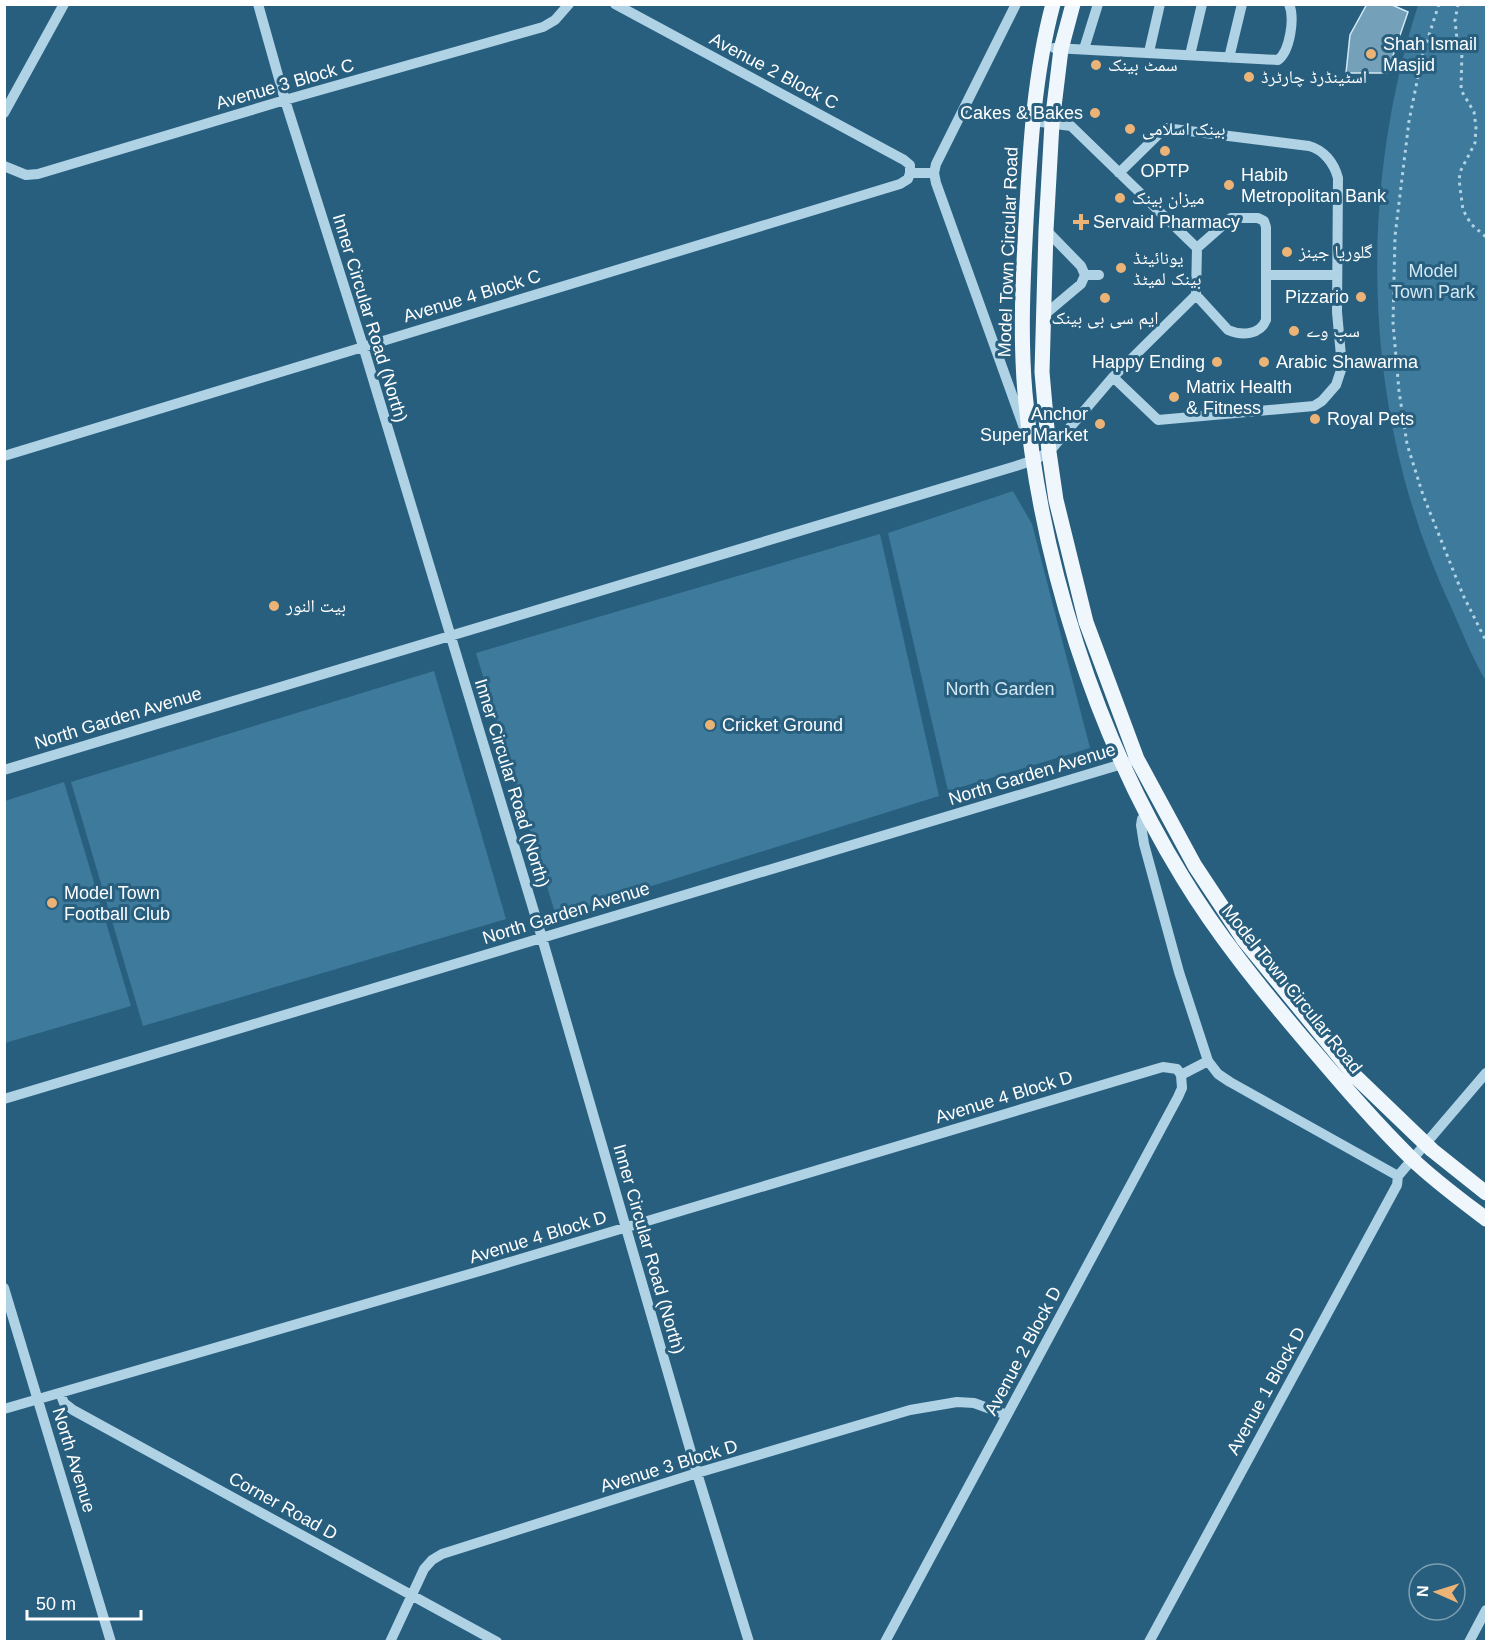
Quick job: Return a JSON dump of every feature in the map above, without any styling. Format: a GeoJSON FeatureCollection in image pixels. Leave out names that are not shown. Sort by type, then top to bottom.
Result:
{"type":"FeatureCollection","features":[{"type":"Feature","properties":{"kind":"main road","name":"Model Town Circular Road"},"geometry":{"type":"LineString","coordinates":[[1053,4],[1042,47],[1033,121],[1023,263],[1022,343],[1025,391],[1034,460],[1054,562],[1069,620],[1122,765],[1183,879],[1230,948],[1344,1086],[1413,1160],[1486,1219]]}},
{"type":"Feature","properties":{"kind":"main road","name":"Model Town Circular Road"},"geometry":{"type":"LineString","coordinates":[[1073,4],[1061,49],[1052,123],[1042,372],[1056,500],[1086,622],[1137,759],[1195,866],[1244,940],[1355,1076],[1426,1144],[1486,1193]]}},
{"type":"Feature","properties":{"kind":"street"},"geometry":{"type":"LineString","coordinates":[[4,113],[64,4]]}},
{"type":"Feature","properties":{"kind":"street","name":"Inner Circular Road (North)"},"geometry":{"type":"LineString","coordinates":[[258,4],[285,100],[363,346],[542,938],[697,1473],[749,1641]]}},
{"type":"Feature","properties":{"kind":"street","name":"Avenue 3 Block C"},"geometry":{"type":"LineString","coordinates":[[4,166],[26,175],[38,174],[285,100],[543,27],[555,20],[569,4]]}},
{"type":"Feature","properties":{"kind":"street","name":"Avenue 2 Block C"},"geometry":{"type":"LineString","coordinates":[[615,4],[904,160],[910,165],[910,173]]}},
{"type":"Feature","properties":{"kind":"street"},"geometry":{"type":"LineString","coordinates":[[1017,4],[934,172],[1034,460]]}},
{"type":"Feature","properties":{"kind":"street"},"geometry":{"type":"LineString","coordinates":[[1083,49],[1098,4]]}},
{"type":"Feature","properties":{"kind":"street"},"geometry":{"type":"LineString","coordinates":[[1149,52],[1160,4]]}},
{"type":"Feature","properties":{"kind":"street"},"geometry":{"type":"LineString","coordinates":[[1190,55],[1202,4]]}},
{"type":"Feature","properties":{"kind":"street"},"geometry":{"type":"LineString","coordinates":[[1229,58],[1242,4]]}},
{"type":"Feature","properties":{"kind":"street"},"geometry":{"type":"LineString","coordinates":[[1042,47],[1274,60],[1282,57],[1292,25],[1293,12],[1289,4]]}},
{"type":"Feature","properties":{"kind":"street"},"geometry":{"type":"LineString","coordinates":[[1033,121],[1071,126],[1197,248],[1196,295],[1228,330],[1234,333],[1253,333],[1260,330],[1266,320],[1266,227],[1264,221],[1258,218],[1232,218],[1197,248]]}},
{"type":"Feature","properties":{"kind":"street"},"geometry":{"type":"LineString","coordinates":[[1113,378],[1158,420],[1314,405],[1322,401],[1336,385],[1342,367],[1337,274],[1338,178],[1333,165],[1322,151],[1316,148],[1165,128],[1119,173]]}},
{"type":"Feature","properties":{"kind":"street"},"geometry":{"type":"LineString","coordinates":[[910,173],[934,172]]}},
{"type":"Feature","properties":{"kind":"street","name":"Avenue 4 Block C"},"geometry":{"type":"LineString","coordinates":[[4,456],[900,183],[908,179],[910,173]]}},
{"type":"Feature","properties":{"kind":"street"},"geometry":{"type":"LineString","coordinates":[[1043,316],[1081,284],[1084,275],[1081,266],[1046,230]]}},
{"type":"Feature","properties":{"kind":"street"},"geometry":{"type":"LineString","coordinates":[[1266,275],[1337,274]]}},
{"type":"Feature","properties":{"kind":"street"},"geometry":{"type":"LineString","coordinates":[[1084,275],[1099,275]]}},
{"type":"Feature","properties":{"kind":"street"},"geometry":{"type":"LineString","coordinates":[[1049,452],[1113,378],[1196,295]]}},
{"type":"Feature","properties":{"kind":"street","name":"North Garden Avenue"},"geometry":{"type":"LineString","coordinates":[[4,770],[1034,460],[1049,452]]}},
{"type":"Feature","properties":{"kind":"street","name":"North Garden Avenue"},"geometry":{"type":"LineString","coordinates":[[4,1099],[1137,759]]}},
{"type":"Feature","properties":{"kind":"street"},"geometry":{"type":"LineString","coordinates":[[1148,815],[1142,819],[1141,825],[1144,844],[1179,972],[1208,1061],[1218,1074],[1230,1082],[1398,1176]]}},
{"type":"Feature","properties":{"kind":"street"},"geometry":{"type":"LineString","coordinates":[[1181,1075],[1208,1061]]}},
{"type":"Feature","properties":{"kind":"street","name":"Avenue 4 Block D"},"geometry":{"type":"LineString","coordinates":[[4,1409],[625,1228],[1163,1067],[1177,1069],[1181,1075]]}},
{"type":"Feature","properties":{"kind":"street","name":"Avenue 1 Block D"},"geometry":{"type":"LineString","coordinates":[[1149,1641],[1397,1185],[1398,1176],[1486,1073]]}},
{"type":"Feature","properties":{"kind":"street","name":"Avenue 2 Block D"},"geometry":{"type":"LineString","coordinates":[[885,1641],[1178,1097],[1182,1088],[1181,1075]]}},
{"type":"Feature","properties":{"kind":"street","name":"North Avenue"},"geometry":{"type":"LineString","coordinates":[[4,1288],[111,1641]]}},
{"type":"Feature","properties":{"kind":"street","name":"Corner Road D"},"geometry":{"type":"LineString","coordinates":[[60,1393],[64,1403],[73,1410],[498,1641]]}},
{"type":"Feature","properties":{"kind":"street","name":"Avenue 3 Block D"},"geometry":{"type":"LineString","coordinates":[[390,1641],[424,1569],[442,1554],[697,1473],[910,1410],[957,1402],[974,1403],[1007,1415]]}},
{"type":"Feature","properties":{"kind":"street"},"geometry":{"type":"LineString","coordinates":[[1469,1641],[1486,1610]]}},
{"type":"Feature","properties":{"kind":"path"},"geometry":{"type":"LineString","coordinates":[[1439,4],[1422,57],[1409,121],[1395,236],[1393,323],[1399,391],[1407,444],[1422,495],[1463,595],[1486,641]]}},
{"type":"Feature","properties":{"kind":"path"},"geometry":{"type":"LineString","coordinates":[[1458,4],[1455,21],[1457,39],[1462,50],[1461,90],[1474,112],[1476,127],[1475,143],[1461,170],[1459,179],[1463,210],[1471,224],[1486,237]]}},
{"type":"Feature","properties":{"kind":"green space","name":"Model Town Park"},"geometry":{"type":"Polygon","coordinates":[[[1418,5],[1486,5],[1486,681],[1467,644],[1422,535],[1400,461],[1386,386],[1378,309],[1378,232],[1385,155],[1398,79],[1418,5]]]}},
{"type":"Feature","properties":{"kind":"green space","name":"North Garden"},"geometry":{"type":"Polygon","coordinates":[[[1013,491],[1032,524],[1090,748],[948,791],[888,533],[1013,491]]]}},
{"type":"Feature","properties":{"kind":"green space","name":"Cricket Ground"},"geometry":{"type":"Polygon","coordinates":[[[880,534],[939,796],[556,916],[476,653],[880,534]]]}},
{"type":"Feature","properties":{"kind":"green space"},"geometry":{"type":"Polygon","coordinates":[[[434,671],[506,919],[143,1026],[71,782],[434,671]]]}},
{"type":"Feature","properties":{"kind":"green space","name":"Model Town Football Club"},"geometry":{"type":"Polygon","coordinates":[[[64,782],[131,1006],[5,1043],[5,801],[64,782]]]}},
{"type":"Feature","properties":{"kind":"building","name":"Shah Ismail Masjid"},"geometry":{"type":"Polygon","coordinates":[[[1367,4],[1390,4],[1408,12],[1387,73],[1346,73],[1350,35],[1367,4]]]}},
{"type":"Feature","properties":{"kind":"place","name":"Shah Ismail Masjid"},"geometry":{"type":"Point","coordinates":[1371,54]}},
{"type":"Feature","properties":{"kind":"place","name":"سمٹ بینک"},"geometry":{"type":"Point","coordinates":[1096,65]}},
{"type":"Feature","properties":{"kind":"place","name":"اسٹینڈرڈ چارٹرڈ"},"geometry":{"type":"Point","coordinates":[1249,77]}},
{"type":"Feature","properties":{"kind":"place","name":"Cakes & Bakes"},"geometry":{"type":"Point","coordinates":[1095,113]}},
{"type":"Feature","properties":{"kind":"place","name":"بینک اسلامی"},"geometry":{"type":"Point","coordinates":[1130,129]}},
{"type":"Feature","properties":{"kind":"place","name":"OPTP"},"geometry":{"type":"Point","coordinates":[1165,151]}},
{"type":"Feature","properties":{"kind":"place","name":"Habib Metropolitan Bank"},"geometry":{"type":"Point","coordinates":[1229,185]}},
{"type":"Feature","properties":{"kind":"place","name":"میزان بینک"},"geometry":{"type":"Point","coordinates":[1120,198]}},
{"type":"Feature","properties":{"kind":"place","name":"Servaid Pharmacy"},"geometry":{"type":"Point","coordinates":[1081,222]}},
{"type":"Feature","properties":{"kind":"place","name":"گلوریا جینز"},"geometry":{"type":"Point","coordinates":[1287,252]}},
{"type":"Feature","properties":{"kind":"place","name":"یونائیٹڈ بینک لمیٹڈ"},"geometry":{"type":"Point","coordinates":[1121,268]}},
{"type":"Feature","properties":{"kind":"place","name":"Pizzario"},"geometry":{"type":"Point","coordinates":[1361,297]}},
{"type":"Feature","properties":{"kind":"place","name":"ایم سی بی بینک"},"geometry":{"type":"Point","coordinates":[1105,298]}},
{"type":"Feature","properties":{"kind":"place","name":"سب وے"},"geometry":{"type":"Point","coordinates":[1294,331]}},
{"type":"Feature","properties":{"kind":"place","name":"Happy Ending"},"geometry":{"type":"Point","coordinates":[1217,362]}},
{"type":"Feature","properties":{"kind":"place","name":"Arabic Shawarma"},"geometry":{"type":"Point","coordinates":[1264,362]}},
{"type":"Feature","properties":{"kind":"place","name":"Matrix Health & Fitness"},"geometry":{"type":"Point","coordinates":[1174,397]}},
{"type":"Feature","properties":{"kind":"place","name":"Royal Pets"},"geometry":{"type":"Point","coordinates":[1315,419]}},
{"type":"Feature","properties":{"kind":"place","name":"Anchor Super Market"},"geometry":{"type":"Point","coordinates":[1100,424]}},
{"type":"Feature","properties":{"kind":"place","name":"بیت النور"},"geometry":{"type":"Point","coordinates":[274,606]}},
{"type":"Feature","properties":{"kind":"place","name":"Cricket Ground"},"geometry":{"type":"Point","coordinates":[710,725]}},
{"type":"Feature","properties":{"kind":"place","name":"Model Town Football Club"},"geometry":{"type":"Point","coordinates":[52,903]}}]}
